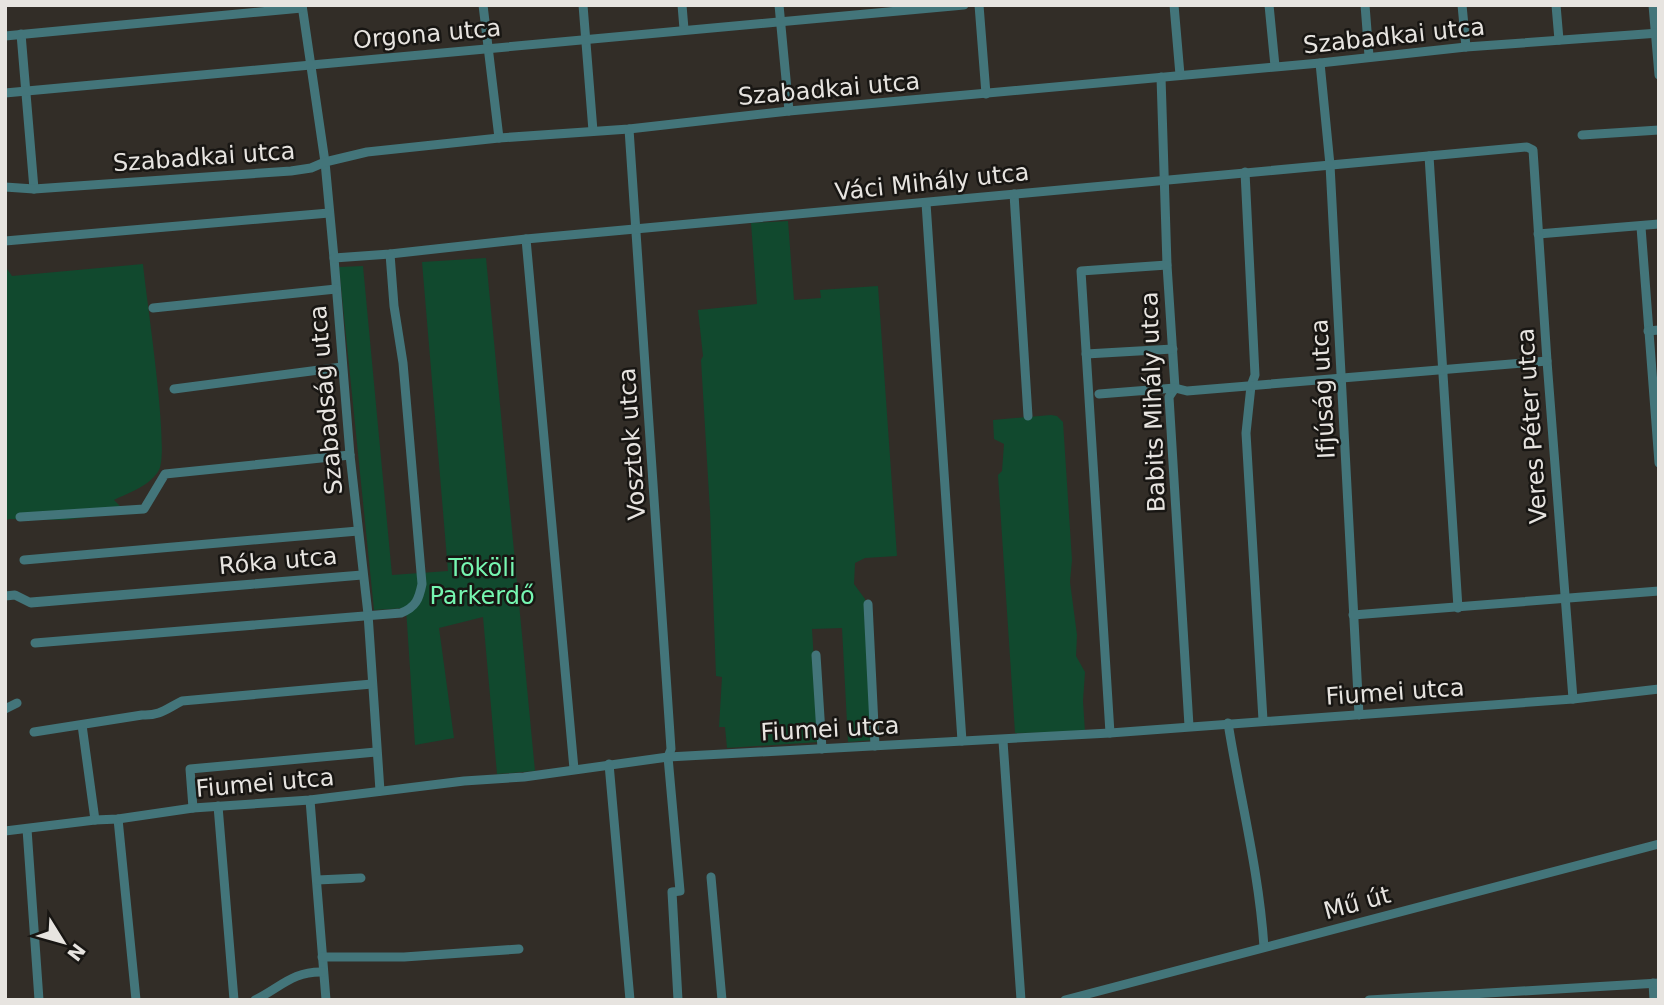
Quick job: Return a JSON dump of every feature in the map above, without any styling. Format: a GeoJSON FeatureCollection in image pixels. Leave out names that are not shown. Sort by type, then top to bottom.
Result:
{"type":"FeatureCollection","features":[{"type":"Feature","properties":{"kind":"street"},"geometry":{"type":"LineString","coordinates":[[483,5],[499,138]]}},
{"type":"Feature","properties":{"kind":"street"},"geometry":{"type":"LineString","coordinates":[[583,5],[593,131]]}},
{"type":"Feature","properties":{"kind":"street"},"geometry":{"type":"LineString","coordinates":[[681,5],[684,29]]}},
{"type":"Feature","properties":{"kind":"street"},"geometry":{"type":"LineString","coordinates":[[779,5],[789,111]]}},
{"type":"Feature","properties":{"kind":"street","name":"Orgona utca"},"geometry":{"type":"LineString","coordinates":[[5,93],[780,22],[879,9],[964,5]]}},
{"type":"Feature","properties":{"kind":"street"},"geometry":{"type":"LineString","coordinates":[[979,5],[986,94]]}},
{"type":"Feature","properties":{"kind":"street"},"geometry":{"type":"LineString","coordinates":[[1174,5],[1180,75]]}},
{"type":"Feature","properties":{"kind":"street"},"geometry":{"type":"LineString","coordinates":[[1269,5],[1275,66]]}},
{"type":"Feature","properties":{"kind":"street"},"geometry":{"type":"LineString","coordinates":[[1365,5],[1369,56]]}},
{"type":"Feature","properties":{"kind":"street"},"geometry":{"type":"LineString","coordinates":[[1462,5],[1466,47]]}},
{"type":"Feature","properties":{"kind":"street"},"geometry":{"type":"LineString","coordinates":[[1556,5],[1559,40]]}},
{"type":"Feature","properties":{"kind":"street"},"geometry":{"type":"LineString","coordinates":[[1653,5],[1659,75]]}},
{"type":"Feature","properties":{"kind":"street"},"geometry":{"type":"LineString","coordinates":[[5,36],[302,7]]}},
{"type":"Feature","properties":{"kind":"street","name":"Szabadság utca"},"geometry":{"type":"LineString","coordinates":[[302,7],[325,162],[350,455],[368,614],[380,792]]}},
{"type":"Feature","properties":{"kind":"street","name":"Szabadkai utca"},"geometry":{"type":"LineString","coordinates":[[5,187],[34,189],[291,171],[312,168],[325,162],[367,152],[499,138],[629,129],[789,111],[1466,47],[1657,33]]}},
{"type":"Feature","properties":{"kind":"street"},"geometry":{"type":"LineString","coordinates":[[21,34],[34,189]]}},
{"type":"Feature","properties":{"kind":"street","name":"Ifjúság utca"},"geometry":{"type":"LineString","coordinates":[[1320,62],[1330,165],[1359,715]]}},
{"type":"Feature","properties":{"kind":"street","name":"Babits Mihály utca"},"geometry":{"type":"LineString","coordinates":[[1161,77],[1167,264],[1175,388],[1169,397],[1189,726]]}},
{"type":"Feature","properties":{"kind":"street","name":"Vosztok utca"},"geometry":{"type":"LineString","coordinates":[[629,129],[638,229],[671,749],[668,757],[680,891],[672,892],[678,1000]]}},
{"type":"Feature","properties":{"kind":"street"},"geometry":{"type":"LineString","coordinates":[[1582,135],[1659,130]]}},
{"type":"Feature","properties":{"kind":"street","name":"Váci Mihály utca"},"geometry":{"type":"LineString","coordinates":[[334,258],[1164,179],[1527,147],[1533,150]]}},
{"type":"Feature","properties":{"kind":"street","name":"Veres Péter utca"},"geometry":{"type":"LineString","coordinates":[[1533,150],[1546,361],[1573,699]]}},
{"type":"Feature","properties":{"kind":"street"},"geometry":{"type":"LineString","coordinates":[[1429,156],[1458,608]]}},
{"type":"Feature","properties":{"kind":"street"},"geometry":{"type":"LineString","coordinates":[[1245,172],[1255,375],[1245,433],[1263,720]]}},
{"type":"Feature","properties":{"kind":"street"},"geometry":{"type":"LineString","coordinates":[[1014,194],[1028,415]]}},
{"type":"Feature","properties":{"kind":"street"},"geometry":{"type":"LineString","coordinates":[[926,203],[962,741]]}},
{"type":"Feature","properties":{"kind":"street"},"geometry":{"type":"LineString","coordinates":[[5,241],[329,213]]}},
{"type":"Feature","properties":{"kind":"street"},"geometry":{"type":"LineString","coordinates":[[1538,234],[1659,224]]}},
{"type":"Feature","properties":{"kind":"street"},"geometry":{"type":"LineString","coordinates":[[1641,227],[1659,463]]}},
{"type":"Feature","properties":{"kind":"street"},"geometry":{"type":"LineString","coordinates":[[526,239],[573,769]]}},
{"type":"Feature","properties":{"kind":"street"},"geometry":{"type":"LineString","coordinates":[[35,643],[401,613],[411,609],[419,599],[422,584],[403,363],[394,306],[390,254]]}},
{"type":"Feature","properties":{"kind":"street"},"geometry":{"type":"LineString","coordinates":[[1110,733],[1081,271],[1167,264]]}},
{"type":"Feature","properties":{"kind":"street"},"geometry":{"type":"LineString","coordinates":[[153,308],[336,289]]}},
{"type":"Feature","properties":{"kind":"street"},"geometry":{"type":"LineString","coordinates":[[1648,331],[1659,330]]}},
{"type":"Feature","properties":{"kind":"street"},"geometry":{"type":"LineString","coordinates":[[1086,354],[1173,349]]}},
{"type":"Feature","properties":{"kind":"street"},"geometry":{"type":"LineString","coordinates":[[1100,394],[1175,388],[1187,391],[1546,361]]}},
{"type":"Feature","properties":{"kind":"street"},"geometry":{"type":"LineString","coordinates":[[174,389],[342,367]]}},
{"type":"Feature","properties":{"kind":"street"},"geometry":{"type":"LineString","coordinates":[[20,517],[144,509],[166,474],[350,455]]}},
{"type":"Feature","properties":{"kind":"street"},"geometry":{"type":"LineString","coordinates":[[24,560],[358,531]]}},
{"type":"Feature","properties":{"kind":"street","name":"Róka utca"},"geometry":{"type":"LineString","coordinates":[[5,596],[15,595],[20,600],[31,601],[362,573]]}},
{"type":"Feature","properties":{"kind":"street"},"geometry":{"type":"LineString","coordinates":[[1353,615],[1659,591]]}},
{"type":"Feature","properties":{"kind":"street"},"geometry":{"type":"LineString","coordinates":[[868,604],[875,746]]}},
{"type":"Feature","properties":{"kind":"street"},"geometry":{"type":"LineString","coordinates":[[816,655],[822,749]]}},
{"type":"Feature","properties":{"kind":"street"},"geometry":{"type":"LineString","coordinates":[[34,732],[142,715],[156,716],[182,701],[372,684]]}},
{"type":"Feature","properties":{"kind":"street","name":"Fiumei utca"},"geometry":{"type":"LineString","coordinates":[[5,831],[193,808],[310,800],[464,781],[524,777],[668,757],[1003,741],[1573,699],[1659,689]]}},
{"type":"Feature","properties":{"kind":"street"},"geometry":{"type":"LineString","coordinates":[[5,709],[17,703]]}},
{"type":"Feature","properties":{"kind":"street"},"geometry":{"type":"LineString","coordinates":[[1228,723],[1252,845],[1265,947]]}},
{"type":"Feature","properties":{"kind":"street"},"geometry":{"type":"LineString","coordinates":[[82,725],[95,820]]}},
{"type":"Feature","properties":{"kind":"street"},"geometry":{"type":"LineString","coordinates":[[1003,741],[1021,1000]]}},
{"type":"Feature","properties":{"kind":"street"},"geometry":{"type":"LineString","coordinates":[[193,808],[190,769],[376,751]]}},
{"type":"Feature","properties":{"kind":"street"},"geometry":{"type":"LineString","coordinates":[[609,764],[630,1000]]}},
{"type":"Feature","properties":{"kind":"street"},"geometry":{"type":"LineString","coordinates":[[310,800],[326,1000]]}},
{"type":"Feature","properties":{"kind":"street"},"geometry":{"type":"LineString","coordinates":[[218,807],[234,1000]]}},
{"type":"Feature","properties":{"kind":"street"},"geometry":{"type":"LineString","coordinates":[[118,819],[136,1000]]}},
{"type":"Feature","properties":{"kind":"street"},"geometry":{"type":"LineString","coordinates":[[27,828],[39,1000]]}},
{"type":"Feature","properties":{"kind":"street","name":"Mű út"},"geometry":{"type":"LineString","coordinates":[[1065,1000],[1659,844]]}},
{"type":"Feature","properties":{"kind":"street"},"geometry":{"type":"LineString","coordinates":[[711,877],[722,1000]]}},
{"type":"Feature","properties":{"kind":"street"},"geometry":{"type":"LineString","coordinates":[[317,880],[361,878]]}},
{"type":"Feature","properties":{"kind":"street"},"geometry":{"type":"LineString","coordinates":[[322,957],[404,957],[519,949]]}},
{"type":"Feature","properties":{"kind":"street"},"geometry":{"type":"LineString","coordinates":[[255,1000],[294,976],[307,972],[323,972]]}},
{"type":"Feature","properties":{"kind":"street"},"geometry":{"type":"LineString","coordinates":[[1369,1000],[1496,996],[1656,983],[1654,1000]]}},
{"type":"Feature","properties":{"kind":"green space"},"geometry":{"type":"Polygon","coordinates":[[[788,221],[794,300],[821,298],[820,290],[878,286],[897,556],[865,558],[855,563],[854,584],[865,599],[873,740],[848,742],[842,628],[812,629],[819,742],[727,748],[725,727],[719,727],[722,677],[716,676],[701,360],[703,356],[698,310],[757,304],[751,223],[788,221]]]}},
{"type":"Feature","properties":{"kind":"green space","name":"Tököli Parkerdő"},"geometry":{"type":"Polygon","coordinates":[[[486,258],[535,771],[497,774],[483,617],[439,628],[454,738],[415,745],[406,608],[374,610],[339,267],[363,266],[392,575],[448,571],[422,262],[486,258]]]}},
{"type":"Feature","properties":{"kind":"green space"},"geometry":{"type":"Polygon","coordinates":[[[143,264],[160,405],[162,457],[159,470],[145,484],[114,500],[126,512],[64,520],[5,521],[5,266],[12,276],[143,264]]]}},
{"type":"Feature","properties":{"kind":"green space"},"geometry":{"type":"Polygon","coordinates":[[[1057,416],[1063,422],[1072,560],[1070,582],[1077,635],[1076,656],[1085,672],[1085,732],[1015,733],[998,475],[1002,471],[1004,444],[994,439],[993,420],[1057,416]]]}}]}
